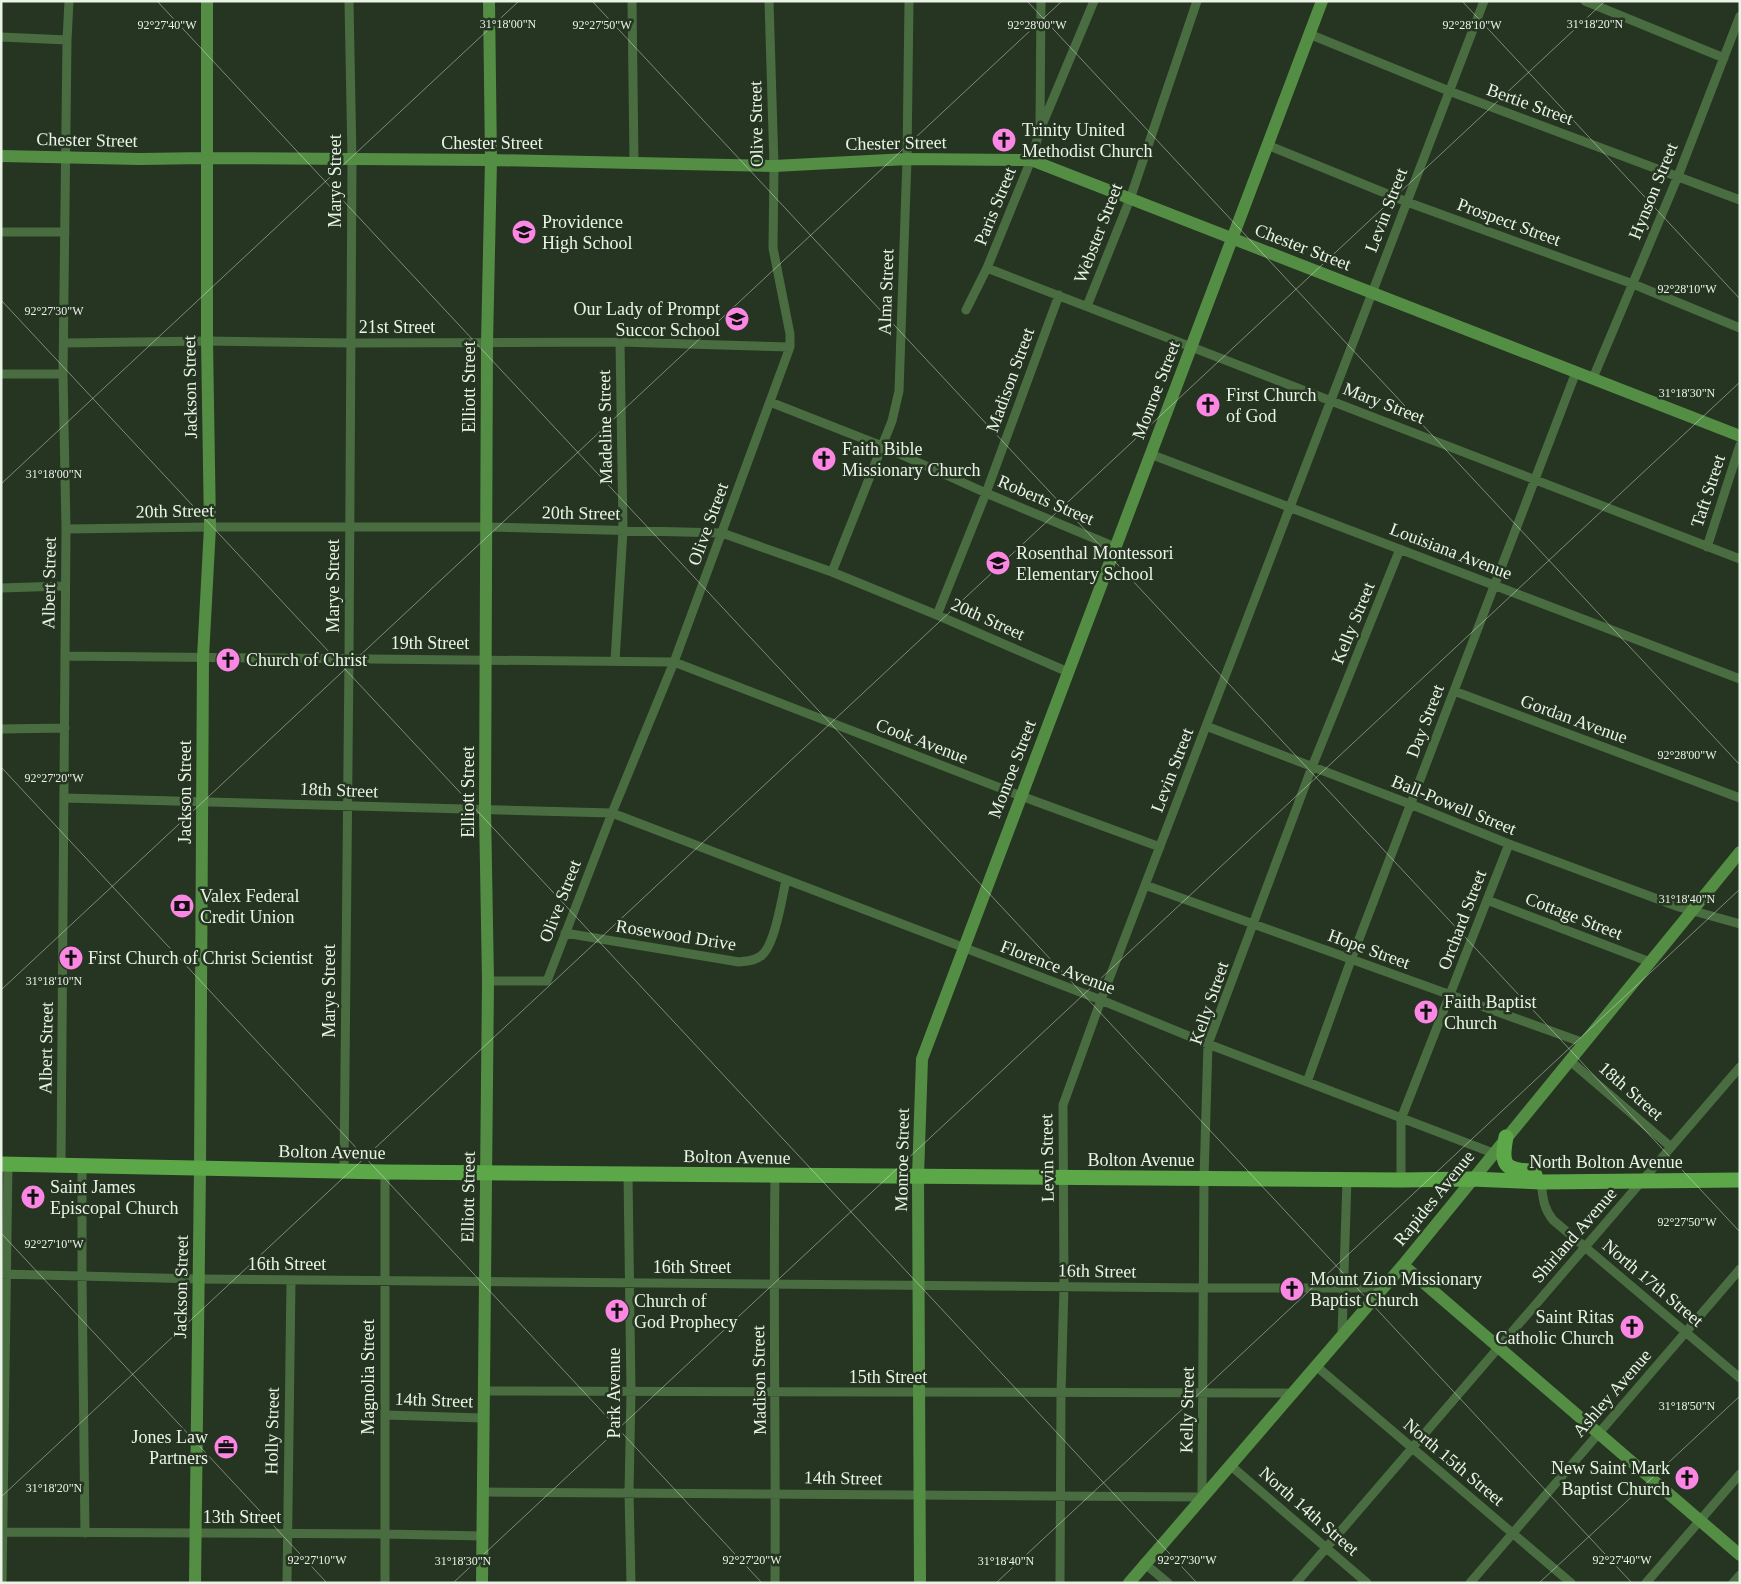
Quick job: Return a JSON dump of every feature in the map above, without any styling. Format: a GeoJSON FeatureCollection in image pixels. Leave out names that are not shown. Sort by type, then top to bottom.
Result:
{"type":"FeatureCollection","features":[{"type":"Feature","properties":{"kind":"main road","name":"Jackson Street"},"geometry":{"type":"LineString","coordinates":[[195,1583],[203,658],[210,527],[207,341],[207,1]]}},
{"type":"Feature","properties":{"kind":"main road","name":"Elliott Street"},"geometry":{"type":"LineString","coordinates":[[482,1583],[488,981],[485,660],[487,343],[491,160],[489,1]]}},
{"type":"Feature","properties":{"kind":"main road","name":"Monroe Street"},"geometry":{"type":"LineString","coordinates":[[920,1583],[918,1495],[918,1176],[922,1059],[1322,1]]}},
{"type":"Feature","properties":{"kind":"main road","name":"Chester Street"},"geometry":{"type":"LineString","coordinates":[[1,156],[140,159],[491,160],[774,166],[907,159],[1031,160],[1740,436]]}},
{"type":"Feature","properties":{"kind":"main road","name":"Rapides Avenue"},"geometry":{"type":"LineString","coordinates":[[1128,1583],[1403,1265],[1740,852]]}},
{"type":"Feature","properties":{"kind":"main road"},"geometry":{"type":"LineString","coordinates":[[1506,1137],[1504,1161],[1510,1168],[1532,1172],[1541,1182]]}},
{"type":"Feature","properties":{"kind":"main road","name":"Bolton Avenue"},"geometry":{"type":"LineString","coordinates":[[4,1164],[344,1172],[1204,1180],[1472,1179]]}},
{"type":"Feature","properties":{"kind":"main road","name":"North Bolton Avenue"},"geometry":{"type":"LineString","coordinates":[[1472,1179],[1541,1182],[1740,1180]]}},
{"type":"Feature","properties":{"kind":"main road"},"geometry":{"type":"LineString","coordinates":[[1403,1265],[1740,1555]]}},
{"type":"Feature","properties":{"kind":"street","name":"Albert Street"},"geometry":{"type":"LineString","coordinates":[[61,1164],[66,529],[63,374],[65,343],[64,232],[69,1]]}},
{"type":"Feature","properties":{"kind":"street","name":"Marye Street"},"geometry":{"type":"LineString","coordinates":[[344,1172],[352,160],[349,1]]}},
{"type":"Feature","properties":{"kind":"street"},"geometry":{"type":"LineString","coordinates":[[632,1],[634,162]]}},
{"type":"Feature","properties":{"kind":"street","name":"Olive Street"},"geometry":{"type":"LineString","coordinates":[[488,981],[547,981],[674,662],[790,347],[790,334],[773,248],[774,166],[769,1]]}},
{"type":"Feature","properties":{"kind":"street","name":"Alma Street"},"geometry":{"type":"LineString","coordinates":[[832,572],[892,421],[899,391],[907,159],[909,1]]}},
{"type":"Feature","properties":{"kind":"street"},"geometry":{"type":"LineString","coordinates":[[1040,130],[1041,1]]}},
{"type":"Feature","properties":{"kind":"street","name":"Paris Street"},"geometry":{"type":"LineString","coordinates":[[966,310],[987,268],[1031,160],[1040,130],[1094,1]]}},
{"type":"Feature","properties":{"kind":"street","name":"Webster Street"},"geometry":{"type":"LineString","coordinates":[[1087,306],[1130,199],[1197,1]]}},
{"type":"Feature","properties":{"kind":"street","name":"Levin Street"},"geometry":{"type":"LineString","coordinates":[[1060,1583],[1061,1394],[1064,1286],[1063,1105],[1101,1000],[1484,1]]}},
{"type":"Feature","properties":{"kind":"street"},"geometry":{"type":"LineString","coordinates":[[1585,1],[1724,58]]}},
{"type":"Feature","properties":{"kind":"street","name":"Hynson Street"},"geometry":{"type":"LineString","coordinates":[[1593,378],[1678,176],[1740,16]]}},
{"type":"Feature","properties":{"kind":"street","name":"Bertie Street"},"geometry":{"type":"LineString","coordinates":[[1310,34],[1449,91],[1740,200]]}},
{"type":"Feature","properties":{"kind":"street"},"geometry":{"type":"LineString","coordinates":[[1,36],[67,40]]}},
{"type":"Feature","properties":{"kind":"street","name":"Prospect Street"},"geometry":{"type":"LineString","coordinates":[[1267,145],[1407,202],[1633,284],[1740,328]]}},
{"type":"Feature","properties":{"kind":"street"},"geometry":{"type":"LineString","coordinates":[[1,232],[64,232]]}},
{"type":"Feature","properties":{"kind":"street","name":"Mary Street"},"geometry":{"type":"LineString","coordinates":[[987,268],[1535,478],[1740,559]]}},
{"type":"Feature","properties":{"kind":"street","name":"Madison Street"},"geometry":{"type":"LineString","coordinates":[[937,615],[986,493],[1059,295]]}},
{"type":"Feature","properties":{"kind":"street","name":"21st Street"},"geometry":{"type":"LineString","coordinates":[[65,343],[207,341],[350,343],[620,342],[790,347]]}},
{"type":"Feature","properties":{"kind":"street","name":"Madeline Street"},"geometry":{"type":"LineString","coordinates":[[615,661],[623,530],[620,342]]}},
{"type":"Feature","properties":{"kind":"street","name":"Day Street"},"geometry":{"type":"LineString","coordinates":[[1307,1082],[1410,804],[1576,372]]}},
{"type":"Feature","properties":{"kind":"street"},"geometry":{"type":"LineString","coordinates":[[1,374],[63,374]]}},
{"type":"Feature","properties":{"kind":"street","name":"Roberts Street"},"geometry":{"type":"LineString","coordinates":[[770,402],[882,446],[986,493],[1115,547]]}},
{"type":"Feature","properties":{"kind":"street","name":"Taft Street"},"geometry":{"type":"LineString","coordinates":[[1707,547],[1740,445]]}},
{"type":"Feature","properties":{"kind":"street","name":"Louisiana Avenue"},"geometry":{"type":"LineString","coordinates":[[1150,454],[1740,678]]}},
{"type":"Feature","properties":{"kind":"street","name":"20th Street"},"geometry":{"type":"LineString","coordinates":[[66,529],[486,527],[722,533],[832,572],[1068,672]]}},
{"type":"Feature","properties":{"kind":"street","name":"Kelly Street"},"geometry":{"type":"LineString","coordinates":[[1202,1496],[1204,1180],[1208,1044],[1312,767],[1400,549]]}},
{"type":"Feature","properties":{"kind":"street"},"geometry":{"type":"LineString","coordinates":[[1,588],[65,586]]}},
{"type":"Feature","properties":{"kind":"street","name":"19th Street"},"geometry":{"type":"LineString","coordinates":[[65,656],[674,662]]}},
{"type":"Feature","properties":{"kind":"street","name":"Cook Avenue"},"geometry":{"type":"LineString","coordinates":[[674,662],[1021,796],[1160,847]]}},
{"type":"Feature","properties":{"kind":"street","name":"Gordan Avenue"},"geometry":{"type":"LineString","coordinates":[[1454,691],[1740,798]]}},
{"type":"Feature","properties":{"kind":"street","name":"Ball-Powell Street"},"geometry":{"type":"LineString","coordinates":[[1206,726],[1509,844],[1691,912],[1740,924]]}},
{"type":"Feature","properties":{"kind":"street"},"geometry":{"type":"LineString","coordinates":[[1,729],[65,728]]}},
{"type":"Feature","properties":{"kind":"street","name":"18th Street"},"geometry":{"type":"LineString","coordinates":[[65,798],[612,814]]}},
{"type":"Feature","properties":{"kind":"street","name":"Florence Avenue"},"geometry":{"type":"LineString","coordinates":[[612,814],[1101,1000],[1208,1044],[1493,1153]]}},
{"type":"Feature","properties":{"kind":"street","name":"Orchard Street"},"geometry":{"type":"LineString","coordinates":[[1402,1180],[1401,1119],[1509,844]]}},
{"type":"Feature","properties":{"kind":"street","name":"Rosewood Drive"},"geometry":{"type":"LineString","coordinates":[[565,933],[739,962],[752,961],[762,956],[770,944],[786,880]]}},
{"type":"Feature","properties":{"kind":"street","name":"Hope Street"},"geometry":{"type":"LineString","coordinates":[[1145,886],[1584,1042]]}},
{"type":"Feature","properties":{"kind":"street","name":"Cottage Street"},"geometry":{"type":"LineString","coordinates":[[1487,900],[1650,962]]}},
{"type":"Feature","properties":{"kind":"street","name":"18th Street"},"geometry":{"type":"LineString","coordinates":[[1569,1060],[1671,1147]]}},
{"type":"Feature","properties":{"kind":"street","name":"Shirland Avenue"},"geometry":{"type":"LineString","coordinates":[[1296,1583],[1740,1067]]}},
{"type":"Feature","properties":{"kind":"street"},"geometry":{"type":"LineString","coordinates":[[2,1583],[4,1164]]}},
{"type":"Feature","properties":{"kind":"street"},"geometry":{"type":"LineString","coordinates":[[82,1166],[85,1533]]}},
{"type":"Feature","properties":{"kind":"street","name":"Magnolia Street"},"geometry":{"type":"LineString","coordinates":[[385,1172],[385,1583]]}},
{"type":"Feature","properties":{"kind":"street","name":"Park Avenue"},"geometry":{"type":"LineString","coordinates":[[628,1174],[631,1583]]}},
{"type":"Feature","properties":{"kind":"street","name":"Madison Street"},"geometry":{"type":"LineString","coordinates":[[775,1176],[775,1583]]}},
{"type":"Feature","properties":{"kind":"street"},"geometry":{"type":"LineString","coordinates":[[1342,1335],[1347,1179]]}},
{"type":"Feature","properties":{"kind":"street","name":"North 17th Street"},"geometry":{"type":"LineString","coordinates":[[1541,1182],[1546,1212],[1740,1378]]}},
{"type":"Feature","properties":{"kind":"street","name":"Ashley Avenue"},"geometry":{"type":"LineString","coordinates":[[1470,1583],[1740,1269]]}},
{"type":"Feature","properties":{"kind":"street","name":"16th Street"},"geometry":{"type":"LineString","coordinates":[[4,1274],[385,1281],[1383,1288]]}},
{"type":"Feature","properties":{"kind":"street","name":"Holly Street"},"geometry":{"type":"LineString","coordinates":[[287,1583],[291,1280]]}},
{"type":"Feature","properties":{"kind":"street","name":"North 15th Street"},"geometry":{"type":"LineString","coordinates":[[1316,1366],[1571,1583]]}},
{"type":"Feature","properties":{"kind":"street","name":"15th Street"},"geometry":{"type":"LineString","coordinates":[[485,1392],[1292,1394]]}},
{"type":"Feature","properties":{"kind":"street","name":"14th Street"},"geometry":{"type":"LineString","coordinates":[[385,1415],[483,1418]]}},
{"type":"Feature","properties":{"kind":"street","name":"North 14th Street"},"geometry":{"type":"LineString","coordinates":[[1230,1465],[1367,1583]]}},
{"type":"Feature","properties":{"kind":"street"},"geometry":{"type":"LineString","coordinates":[[1646,1583],[1740,1474]]}},
{"type":"Feature","properties":{"kind":"street","name":"14th Street"},"geometry":{"type":"LineString","coordinates":[[483,1492],[1202,1496]]}},
{"type":"Feature","properties":{"kind":"street","name":"13th Street"},"geometry":{"type":"LineString","coordinates":[[2,1532],[483,1536]]}},
{"type":"Feature","properties":{"kind":"street"},"geometry":{"type":"LineString","coordinates":[[1144,1563],[1168,1583]]}},
{"type":"Feature","properties":{"kind":"street"},"geometry":{"type":"LineString","coordinates":[[1733,1583],[1740,1575]]}},
{"type":"Feature","properties":{"kind":"place","name":"Trinity United Methodist Church"},"geometry":{"type":"Point","coordinates":[1004,140]}},
{"type":"Feature","properties":{"kind":"place","name":"Providence High School"},"geometry":{"type":"Point","coordinates":[524,232]}},
{"type":"Feature","properties":{"kind":"place","name":"Our Lady of Prompt Succor School"},"geometry":{"type":"Point","coordinates":[737,319]}},
{"type":"Feature","properties":{"kind":"place","name":"First Church of God"},"geometry":{"type":"Point","coordinates":[1208,405]}},
{"type":"Feature","properties":{"kind":"place","name":"Faith Bible Missionary Church"},"geometry":{"type":"Point","coordinates":[824,459]}},
{"type":"Feature","properties":{"kind":"place","name":"Rosenthal Montessori Elementary School"},"geometry":{"type":"Point","coordinates":[998,563]}},
{"type":"Feature","properties":{"kind":"place","name":"Church of Christ"},"geometry":{"type":"Point","coordinates":[228,660]}},
{"type":"Feature","properties":{"kind":"place","name":"Valex Federal Credit Union"},"geometry":{"type":"Point","coordinates":[182,906]}},
{"type":"Feature","properties":{"kind":"place","name":"First Church of Christ Scientist"},"geometry":{"type":"Point","coordinates":[71,958]}},
{"type":"Feature","properties":{"kind":"place","name":"Faith Baptist Church"},"geometry":{"type":"Point","coordinates":[1426,1012]}},
{"type":"Feature","properties":{"kind":"place","name":"Saint James Episcopal Church"},"geometry":{"type":"Point","coordinates":[33,1197]}},
{"type":"Feature","properties":{"kind":"place","name":"Mount Zion Missionary Baptist Church"},"geometry":{"type":"Point","coordinates":[1292,1289]}},
{"type":"Feature","properties":{"kind":"place","name":"Church of God Prophecy"},"geometry":{"type":"Point","coordinates":[617,1311]}},
{"type":"Feature","properties":{"kind":"place","name":"Saint Ritas Catholic Church"},"geometry":{"type":"Point","coordinates":[1632,1327]}},
{"type":"Feature","properties":{"kind":"place","name":"Jones Law Partners"},"geometry":{"type":"Point","coordinates":[226,1447]}},
{"type":"Feature","properties":{"kind":"place","name":"New Saint Mark Baptist Church"},"geometry":{"type":"Point","coordinates":[1687,1478]}}]}
